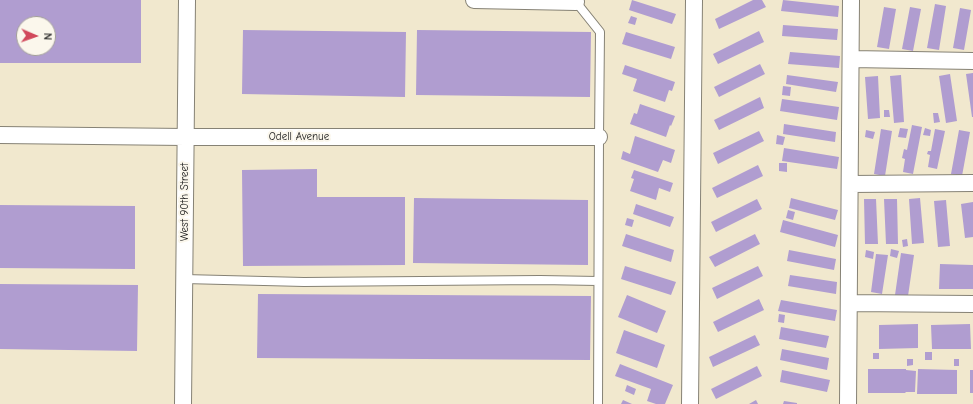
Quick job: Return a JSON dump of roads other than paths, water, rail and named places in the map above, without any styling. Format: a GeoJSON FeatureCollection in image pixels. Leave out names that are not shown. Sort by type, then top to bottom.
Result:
{"type":"FeatureCollection","features":[{"type":"Feature","properties":{"kind":"street","name":"West 90th Street"},"geometry":{"type":"LineString","coordinates":[[183,404],[186,0]]}},
{"type":"Feature","properties":{"kind":"street"},"geometry":{"type":"LineString","coordinates":[[474,0],[576,1]]}},
{"type":"Feature","properties":{"kind":"street"},"geometry":{"type":"LineString","coordinates":[[690,404],[694,0]]}},
{"type":"Feature","properties":{"kind":"street"},"geometry":{"type":"LineString","coordinates":[[848,404],[851,0]]}},
{"type":"Feature","properties":{"kind":"street"},"geometry":{"type":"LineString","coordinates":[[851,59],[973,61]]}},
{"type":"Feature","properties":{"kind":"street","name":"Odell Avenue"},"geometry":{"type":"LineString","coordinates":[[0,135],[185,137],[599,137]]}},
{"type":"Feature","properties":{"kind":"street"},"geometry":{"type":"LineString","coordinates":[[850,184],[973,183]]}},
{"type":"Feature","properties":{"kind":"street"},"geometry":{"type":"LineString","coordinates":[[849,303],[973,304]]}},
{"type":"Feature","properties":{"kind":"lane"},"geometry":{"type":"LineString","coordinates":[[576,1],[600,32],[598,404]]}},
{"type":"Feature","properties":{"kind":"lane"},"geometry":{"type":"LineString","coordinates":[[184,279],[304,282],[532,280],[598,281]]}}]}
